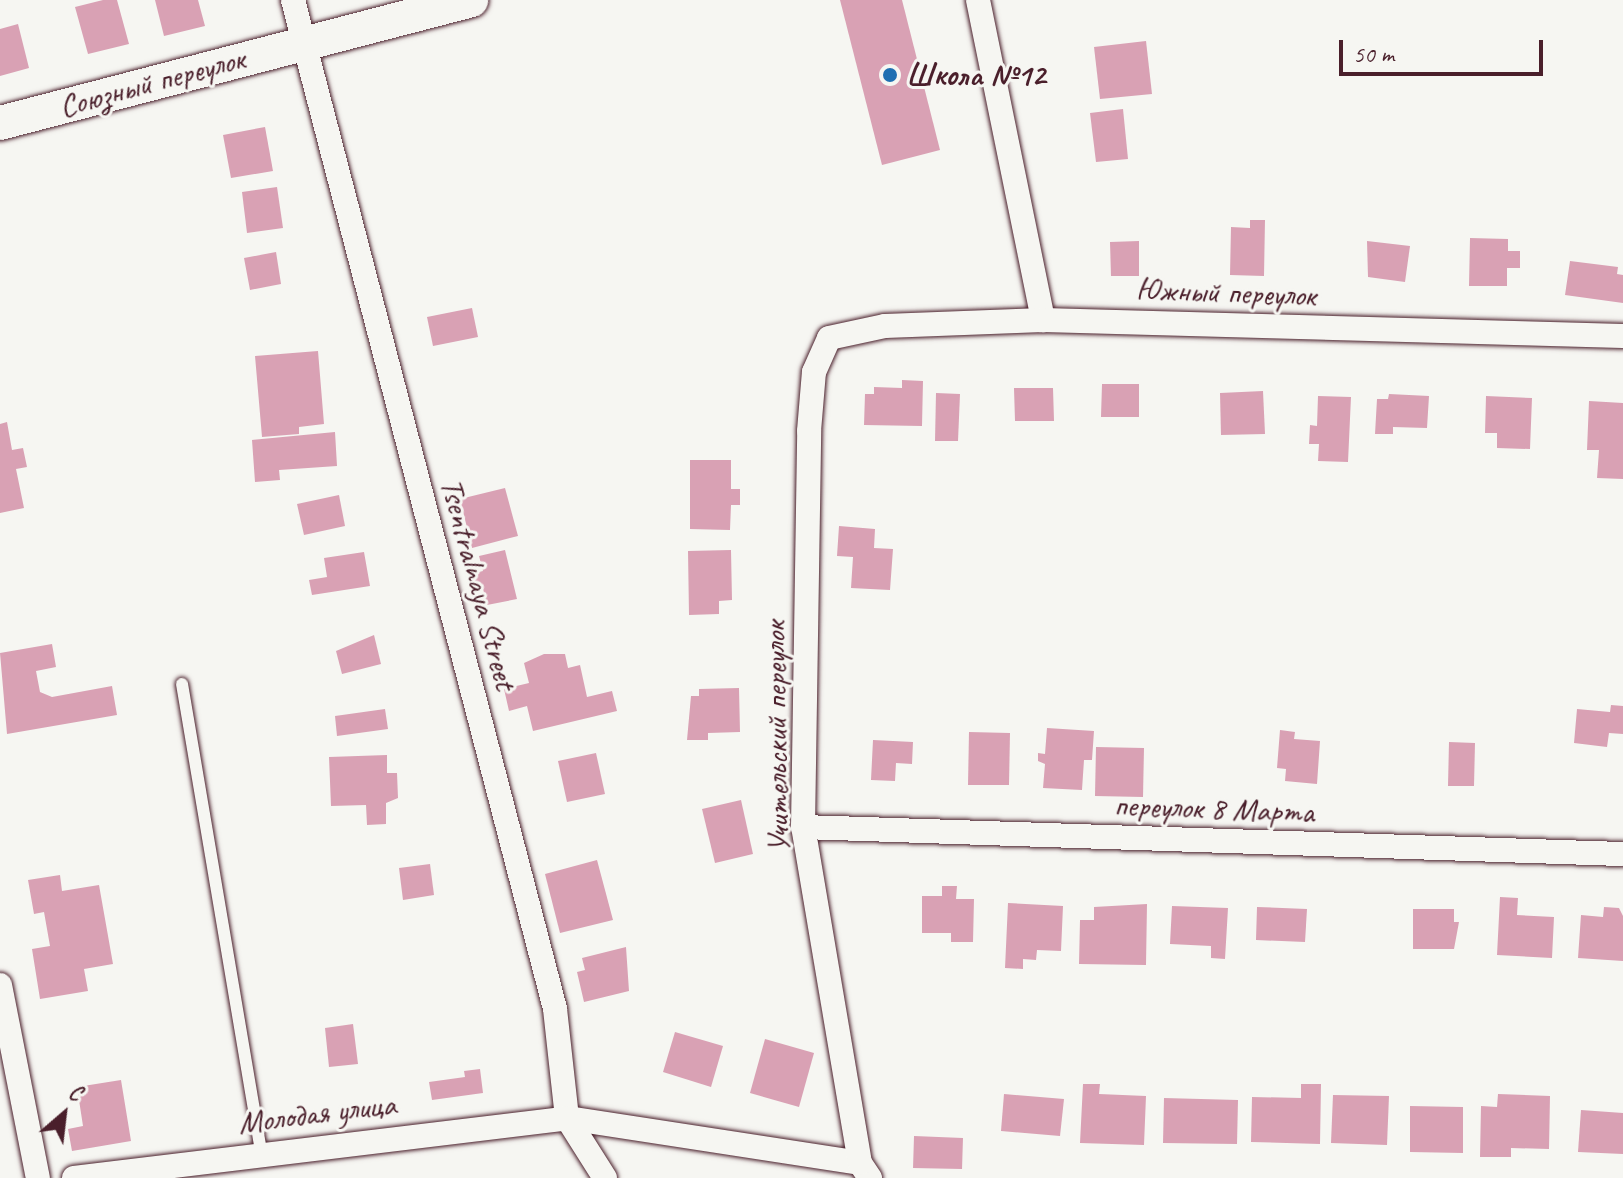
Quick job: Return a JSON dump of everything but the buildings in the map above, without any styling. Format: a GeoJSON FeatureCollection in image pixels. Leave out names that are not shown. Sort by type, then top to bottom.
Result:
{"type":"FeatureCollection","features":[{"type":"Feature","properties":{"kind":"street","name":"Tsentralnaya Street"},"geometry":{"type":"LineString","coordinates":[[293,0],[555,1009],[567,1118],[605,1178]]}},
{"type":"Feature","properties":{"kind":"street","name":"Союзный переулок"},"geometry":{"type":"LineString","coordinates":[[0,123],[471,0]]}},
{"type":"Feature","properties":{"kind":"street"},"geometry":{"type":"LineString","coordinates":[[978,0],[1043,320]]}},
{"type":"Feature","properties":{"kind":"street","name":"Южный переулок"},"geometry":{"type":"LineString","coordinates":[[829,338],[885,326],[1043,320],[1623,336]]}},
{"type":"Feature","properties":{"kind":"street","name":"Учительский переулок"},"geometry":{"type":"LineString","coordinates":[[829,338],[814,372],[809,431],[803,827],[865,1170]]}},
{"type":"Feature","properties":{"kind":"street","name":"переулок 8 Марта"},"geometry":{"type":"LineString","coordinates":[[803,827],[1623,854]]}},
{"type":"Feature","properties":{"kind":"street"},"geometry":{"type":"LineString","coordinates":[[0,985],[38,1178]]}},
{"type":"Feature","properties":{"kind":"street","name":"Молодая улица"},"geometry":{"type":"LineString","coordinates":[[74,1178],[261,1152],[567,1118],[865,1170]]}},
{"type":"Feature","properties":{"kind":"lane"},"geometry":{"type":"LineString","coordinates":[[182,684],[261,1152]]}},
{"type":"Feature","properties":{"kind":"place","name":"Школа №12"},"geometry":{"type":"Point","coordinates":[890,75]}}]}
